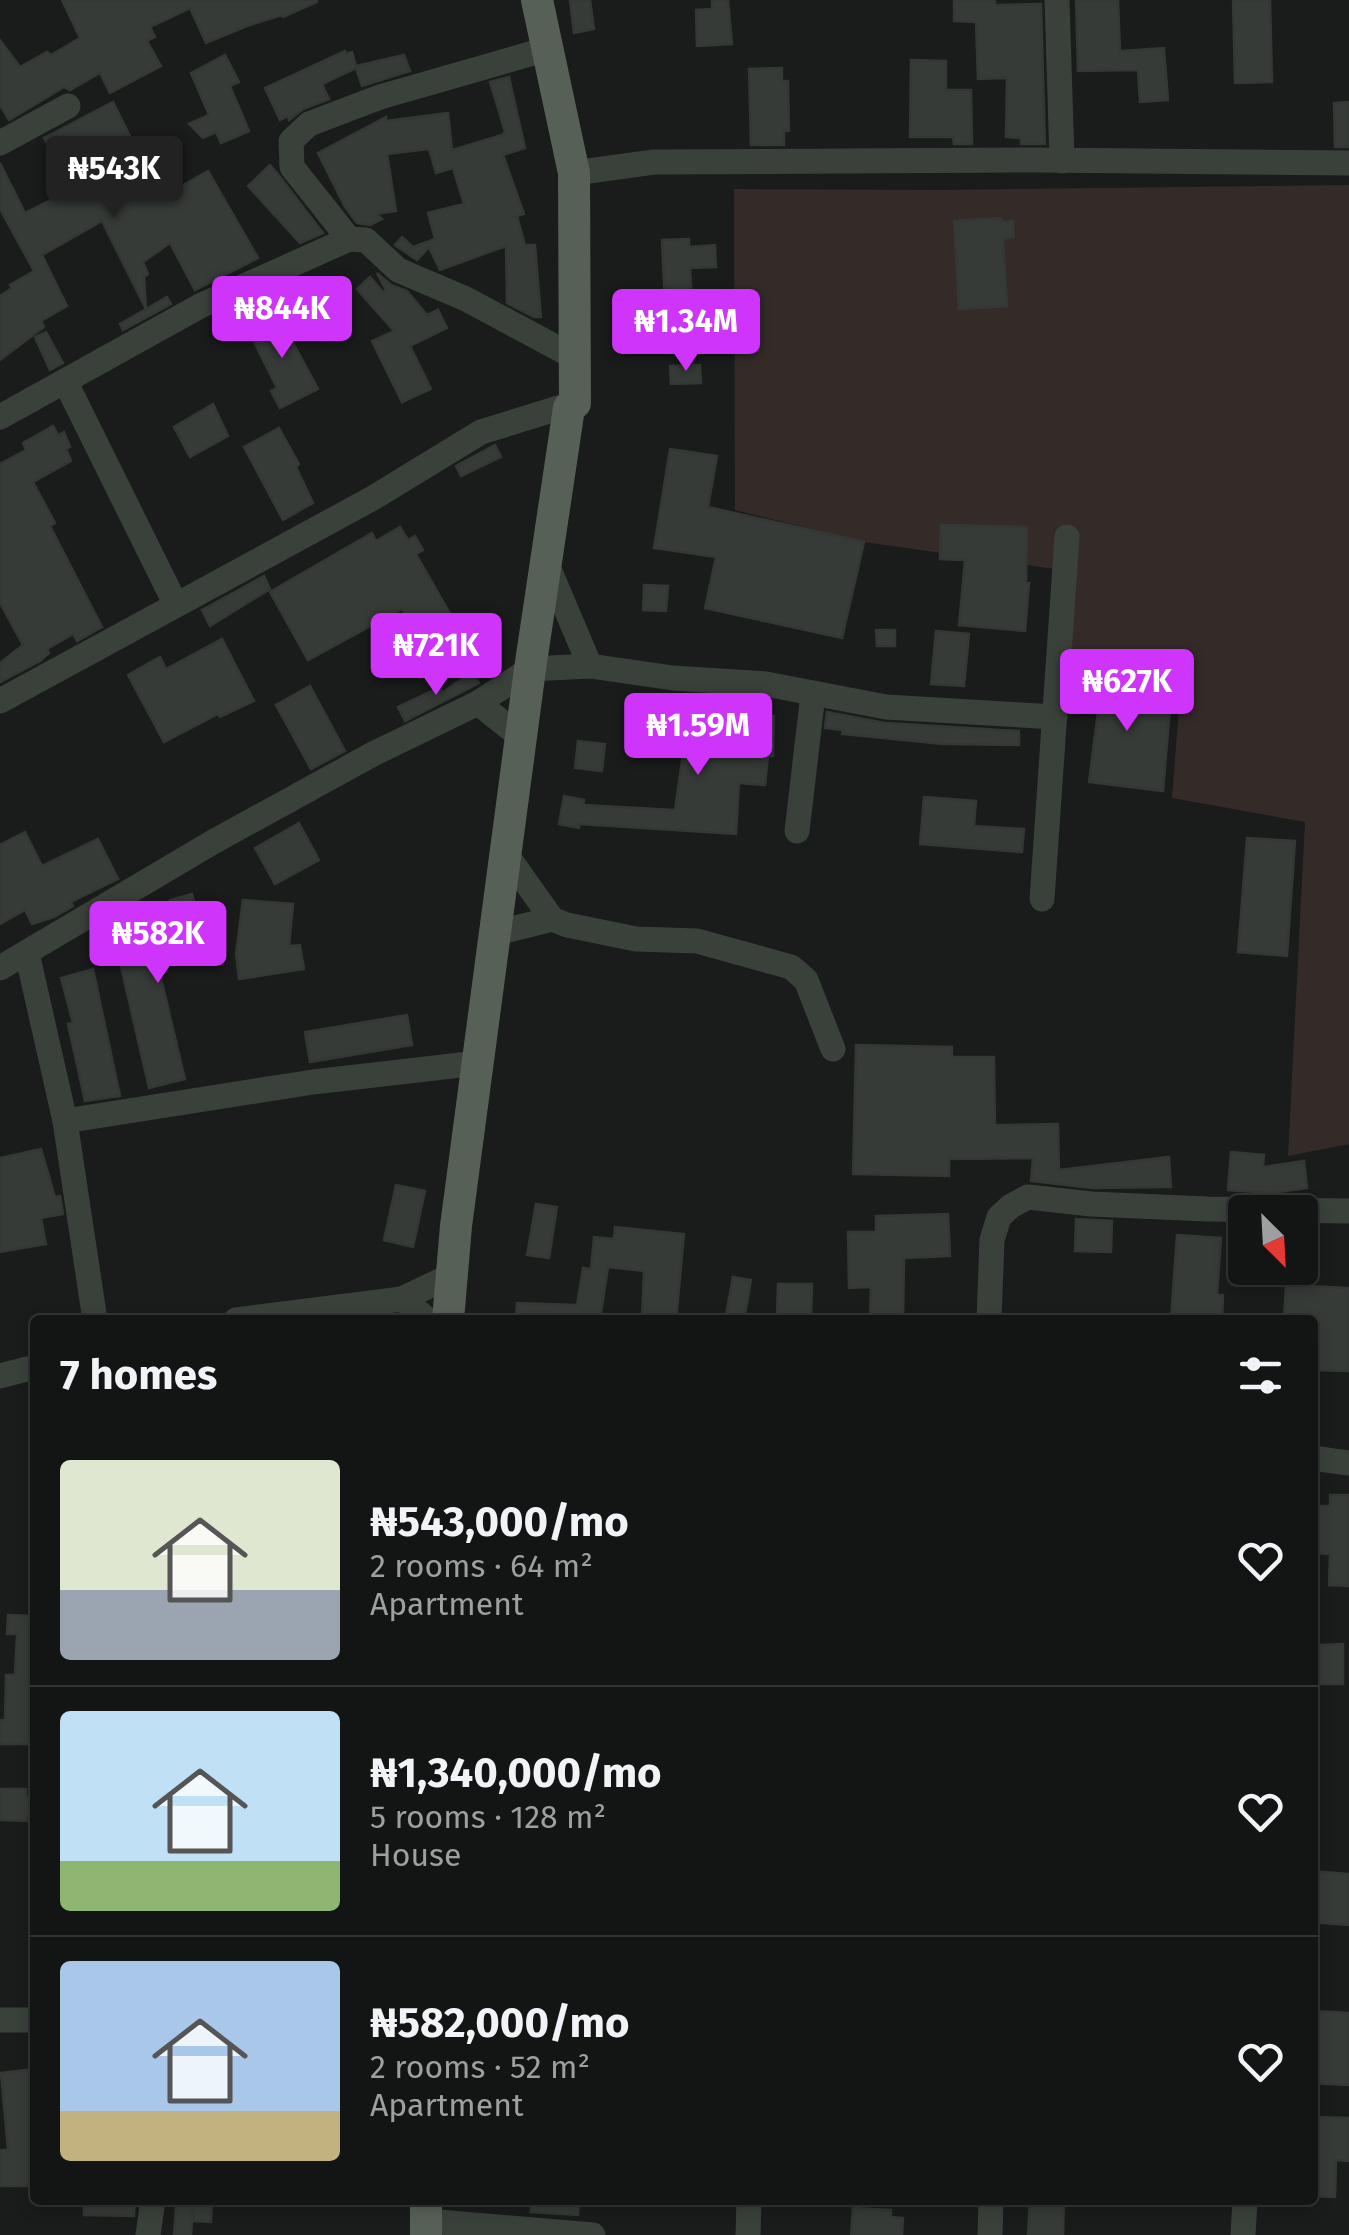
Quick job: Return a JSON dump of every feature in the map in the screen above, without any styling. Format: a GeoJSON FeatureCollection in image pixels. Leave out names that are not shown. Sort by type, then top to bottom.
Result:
{"type":"FeatureCollection","features":[{"type":"Feature","properties":{"kind":"main road"},"geometry":{"type":"LineString","coordinates":[[448,1315],[530,669],[569,408],[576,403],[574,173],[537,0]]}},
{"type":"Feature","properties":{"kind":"street"},"geometry":{"type":"LineString","coordinates":[[1057,0],[1062,160]]}},
{"type":"Feature","properties":{"kind":"street"},"geometry":{"type":"LineString","coordinates":[[349,239],[292,168],[291,141],[309,124],[380,97],[547,49]]}},
{"type":"Feature","properties":{"kind":"street"},"geometry":{"type":"LineString","coordinates":[[0,143],[68,106]]}},
{"type":"Feature","properties":{"kind":"street"},"geometry":{"type":"LineString","coordinates":[[574,173],[654,162],[1349,163]]}},
{"type":"Feature","properties":{"kind":"street"},"geometry":{"type":"LineString","coordinates":[[0,417],[200,306],[349,239],[366,240],[398,270],[466,299],[574,357]]}},
{"type":"Feature","properties":{"kind":"street"},"geometry":{"type":"LineString","coordinates":[[66,383],[175,603]]}},
{"type":"Feature","properties":{"kind":"street"},"geometry":{"type":"LineString","coordinates":[[0,701],[373,498],[481,432],[576,403]]}},
{"type":"Feature","properties":{"kind":"street"},"geometry":{"type":"LineString","coordinates":[[1042,899],[1067,537]]}},
{"type":"Feature","properties":{"kind":"street"},"geometry":{"type":"LineString","coordinates":[[546,562],[590,666]]}},
{"type":"Feature","properties":{"kind":"street"},"geometry":{"type":"LineString","coordinates":[[0,968],[292,798],[478,703],[530,669],[590,666],[673,678],[766,684],[886,707],[1055,717]]}},
{"type":"Feature","properties":{"kind":"street"},"geometry":{"type":"LineString","coordinates":[[796,831],[813,694]]}},
{"type":"Feature","properties":{"kind":"street"},"geometry":{"type":"LineString","coordinates":[[478,703],[522,738]]}},
{"type":"Feature","properties":{"kind":"street"},"geometry":{"type":"LineString","coordinates":[[506,854],[552,919]]}},
{"type":"Feature","properties":{"kind":"street"},"geometry":{"type":"LineString","coordinates":[[496,933],[552,919],[602,934],[697,942],[791,967],[806,980],[833,1049]]}},
{"type":"Feature","properties":{"kind":"street"},"geometry":{"type":"LineString","coordinates":[[27,953],[65,1121],[93,1315]]}},
{"type":"Feature","properties":{"kind":"street"},"geometry":{"type":"LineString","coordinates":[[65,1121],[313,1082],[478,1063]]}},
{"type":"Feature","properties":{"kind":"street"},"geometry":{"type":"LineString","coordinates":[[989,1315],[992,1240],[999,1218],[1028,1197],[1207,1209],[1349,1210]]}},
{"type":"Feature","properties":{"kind":"street"},"geometry":{"type":"LineString","coordinates":[[276,1315],[402,1299],[452,1276]]}},
{"type":"Feature","properties":{"kind":"street"},"geometry":{"type":"LineString","coordinates":[[402,1299],[422,1315]]}},
{"type":"Feature","properties":{"kind":"street"},"geometry":{"type":"LineString","coordinates":[[0,1376],[30,1368]]}},
{"type":"Feature","properties":{"kind":"street"},"geometry":{"type":"LineString","coordinates":[[1318,1459],[1349,1463]]}},
{"type":"Feature","properties":{"kind":"street"},"geometry":{"type":"LineString","coordinates":[[0,2020],[30,2020]]}},
{"type":"Feature","properties":{"kind":"street"},"geometry":{"type":"LineString","coordinates":[[148,2235],[152,2205]]}},
{"type":"Feature","properties":{"kind":"street"},"geometry":{"type":"LineString","coordinates":[[748,2235],[749,2205]]}},
{"type":"Feature","properties":{"kind":"street"},"geometry":{"type":"LineString","coordinates":[[990,2205],[990,2235]]}},
{"type":"Feature","properties":{"kind":"street"},"geometry":{"type":"LineString","coordinates":[[1243,2235],[1245,2205]]}},
{"type":"Feature","properties":{"kind":"street"},"geometry":{"type":"LineString","coordinates":[[426,2219],[593,2235]]}},
{"type":"Feature","properties":{"kind":"shaded area"},"geometry":{"type":"Polygon","coordinates":[[[1349,185],[1349,1144],[1288,1156],[1305,822],[1172,798],[1182,669],[1065,658],[1062,570],[864,542],[735,510],[734,189],[1349,185]]]}},
{"type":"Feature","properties":{"kind":"building"},"geometry":{"type":"Polygon","coordinates":[[[62,0],[317,2],[206,43],[190,8],[150,27],[155,37],[147,41],[161,66],[110,93],[100,73],[70,90],[64,87],[9,120],[0,105],[0,40],[20,67],[80,38],[62,0]]]}},
{"type":"Feature","properties":{"kind":"building"},"geometry":{"type":"Polygon","coordinates":[[[570,0],[590,0],[594,29],[574,33],[570,0]]]}},
{"type":"Feature","properties":{"kind":"building"},"geometry":{"type":"Polygon","coordinates":[[[712,0],[728,0],[732,44],[697,46],[696,10],[712,9],[712,0]]]}},
{"type":"Feature","properties":{"kind":"building"},"geometry":{"type":"Polygon","coordinates":[[[954,0],[995,0],[995,5],[1041,4],[1045,144],[1021,144],[1021,138],[1006,137],[1007,78],[978,79],[976,22],[954,21],[954,0]]]}},
{"type":"Feature","properties":{"kind":"building"},"geometry":{"type":"Polygon","coordinates":[[[1076,0],[1118,0],[1120,51],[1164,48],[1168,100],[1140,102],[1138,70],[1078,71],[1076,0]]]}},
{"type":"Feature","properties":{"kind":"building"},"geometry":{"type":"Polygon","coordinates":[[[1233,0],[1270,0],[1272,82],[1235,83],[1233,0]]]}},
{"type":"Feature","properties":{"kind":"building"},"geometry":{"type":"Polygon","coordinates":[[[345,51],[352,52],[356,66],[404,55],[410,71],[362,86],[356,68],[322,84],[329,99],[303,109],[289,120],[288,116],[280,120],[265,88],[345,51]]]}},
{"type":"Feature","properties":{"kind":"building"},"geometry":{"type":"Polygon","coordinates":[[[225,55],[239,82],[230,86],[249,131],[221,143],[216,132],[203,138],[189,124],[209,115],[191,73],[225,55]]]}},
{"type":"Feature","properties":{"kind":"building"},"geometry":{"type":"Polygon","coordinates":[[[911,60],[946,61],[946,90],[971,90],[972,144],[954,144],[953,137],[910,137],[911,60]]]}},
{"type":"Feature","properties":{"kind":"building"},"geometry":{"type":"Polygon","coordinates":[[[782,68],[782,81],[788,81],[789,131],[784,131],[784,145],[751,145],[749,69],[782,68]]]}},
{"type":"Feature","properties":{"kind":"building"},"geometry":{"type":"Polygon","coordinates":[[[509,77],[525,148],[503,155],[524,214],[517,216],[525,245],[535,245],[541,317],[507,303],[506,246],[440,270],[429,247],[417,260],[395,245],[402,237],[413,247],[435,239],[428,213],[464,204],[453,168],[436,173],[429,149],[387,154],[396,211],[376,214],[382,219],[370,225],[357,223],[345,207],[318,153],[386,117],[386,121],[448,113],[452,150],[502,135],[505,132],[490,82],[509,77]]]}},
{"type":"Feature","properties":{"kind":"building"},"geometry":{"type":"Polygon","coordinates":[[[113,102],[166,195],[208,171],[258,258],[195,290],[170,243],[143,262],[148,274],[144,277],[146,309],[102,221],[42,255],[67,306],[41,321],[44,327],[0,360],[0,296],[34,271],[0,209],[0,163],[25,213],[68,191],[71,187],[44,138],[113,102]]]}},
{"type":"Feature","properties":{"kind":"building"},"geometry":{"type":"Polygon","coordinates":[[[1349,102],[1349,147],[1335,147],[1334,103],[1349,102]]]}},
{"type":"Feature","properties":{"kind":"building"},"geometry":{"type":"Polygon","coordinates":[[[270,165],[323,233],[300,243],[248,186],[270,165]]]}},
{"type":"Feature","properties":{"kind":"building"},"geometry":{"type":"Polygon","coordinates":[[[1001,218],[1001,222],[1013,221],[1014,237],[1003,238],[1007,306],[959,309],[954,221],[1001,218]]]}},
{"type":"Feature","properties":{"kind":"building"},"geometry":{"type":"Polygon","coordinates":[[[689,239],[689,247],[715,245],[716,267],[690,268],[692,306],[665,307],[662,240],[689,239]]]}},
{"type":"Feature","properties":{"kind":"building"},"geometry":{"type":"Polygon","coordinates":[[[377,273],[391,285],[407,291],[427,315],[438,310],[447,328],[410,346],[431,389],[402,402],[372,341],[394,331],[357,289],[370,277],[383,292],[386,290],[377,273]]]}},
{"type":"Feature","properties":{"kind":"building"},"geometry":{"type":"Polygon","coordinates":[[[167,297],[171,304],[123,330],[120,324],[167,297]]]}},
{"type":"Feature","properties":{"kind":"building"},"geometry":{"type":"Polygon","coordinates":[[[267,313],[270,319],[278,315],[318,389],[280,408],[271,391],[277,388],[249,332],[256,328],[252,321],[267,313]]]}},
{"type":"Feature","properties":{"kind":"building"},"geometry":{"type":"Polygon","coordinates":[[[46,332],[63,363],[50,370],[35,337],[46,332]]]}},
{"type":"Feature","properties":{"kind":"building"},"geometry":{"type":"Polygon","coordinates":[[[700,365],[701,383],[671,384],[670,366],[700,365]]]}},
{"type":"Feature","properties":{"kind":"building"},"geometry":{"type":"Polygon","coordinates":[[[213,404],[228,436],[190,457],[174,427],[213,404]]]}},
{"type":"Feature","properties":{"kind":"building"},"geometry":{"type":"Polygon","coordinates":[[[53,426],[58,435],[64,432],[71,461],[33,482],[55,523],[50,526],[102,627],[77,641],[73,634],[47,649],[49,653],[40,661],[0,682],[0,663],[23,645],[0,603],[0,464],[26,450],[23,443],[53,426]]]}},
{"type":"Feature","properties":{"kind":"building"},"geometry":{"type":"Polygon","coordinates":[[[279,428],[299,464],[296,467],[313,503],[283,520],[244,447],[279,428]]]}},
{"type":"Feature","properties":{"kind":"building"},"geometry":{"type":"Polygon","coordinates":[[[495,445],[501,457],[461,476],[456,466],[495,445]]]}},
{"type":"Feature","properties":{"kind":"building"},"geometry":{"type":"Polygon","coordinates":[[[670,449],[717,456],[708,507],[864,542],[842,638],[705,608],[716,557],[654,548],[670,449]]]}},
{"type":"Feature","properties":{"kind":"building"},"geometry":{"type":"Polygon","coordinates":[[[941,525],[1027,527],[1029,583],[1025,631],[959,625],[965,560],[940,559],[941,525]]]}},
{"type":"Feature","properties":{"kind":"building"},"geometry":{"type":"Polygon","coordinates":[[[400,527],[408,540],[415,536],[423,550],[416,554],[457,626],[423,646],[402,609],[308,660],[270,592],[372,533],[376,541],[400,527]]]}},
{"type":"Feature","properties":{"kind":"building"},"geometry":{"type":"Polygon","coordinates":[[[264,576],[270,589],[210,626],[202,610],[264,576]]]}},
{"type":"Feature","properties":{"kind":"building"},"geometry":{"type":"Polygon","coordinates":[[[644,585],[668,586],[666,611],[643,610],[644,585]]]}},
{"type":"Feature","properties":{"kind":"building"},"geometry":{"type":"Polygon","coordinates":[[[876,630],[895,630],[895,646],[877,646],[876,630]]]}},
{"type":"Feature","properties":{"kind":"building"},"geometry":{"type":"Polygon","coordinates":[[[936,631],[969,634],[964,686],[931,684],[936,631]]]}},
{"type":"Feature","properties":{"kind":"building"},"geometry":{"type":"Polygon","coordinates":[[[222,639],[254,701],[220,717],[218,714],[164,742],[128,675],[160,657],[166,669],[222,639]]]}},
{"type":"Feature","properties":{"kind":"building"},"geometry":{"type":"Polygon","coordinates":[[[472,672],[479,683],[405,721],[398,707],[440,687],[442,693],[472,672]]]}},
{"type":"Feature","properties":{"kind":"building"},"geometry":{"type":"Polygon","coordinates":[[[1074,678],[1116,682],[1116,689],[1171,695],[1163,791],[1089,782],[1099,704],[1072,702],[1074,678]]]}},
{"type":"Feature","properties":{"kind":"building"},"geometry":{"type":"Polygon","coordinates":[[[310,686],[345,751],[311,769],[276,705],[310,686]]]}},
{"type":"Feature","properties":{"kind":"building"},"geometry":{"type":"Polygon","coordinates":[[[827,712],[885,723],[1019,731],[1019,745],[943,744],[842,734],[843,730],[825,728],[827,712]]]}},
{"type":"Feature","properties":{"kind":"building"},"geometry":{"type":"Polygon","coordinates":[[[684,713],[774,716],[773,756],[768,756],[765,785],[739,783],[736,834],[559,824],[564,796],[584,800],[583,805],[675,810],[684,713]]]}},
{"type":"Feature","properties":{"kind":"building"},"geometry":{"type":"Polygon","coordinates":[[[578,741],[605,744],[602,771],[575,768],[578,741]]]}},
{"type":"Feature","properties":{"kind":"building"},"geometry":{"type":"Polygon","coordinates":[[[924,797],[976,801],[974,826],[1024,829],[1022,852],[920,844],[924,797]]]}},
{"type":"Feature","properties":{"kind":"building"},"geometry":{"type":"Polygon","coordinates":[[[299,823],[319,860],[275,884],[255,848],[299,823]]]}},
{"type":"Feature","properties":{"kind":"building"},"geometry":{"type":"Polygon","coordinates":[[[25,832],[42,866],[98,839],[118,879],[71,902],[73,906],[54,917],[32,924],[25,910],[0,924],[0,845],[25,832]]]}},
{"type":"Feature","properties":{"kind":"building"},"geometry":{"type":"Polygon","coordinates":[[[1247,838],[1295,841],[1287,956],[1238,952],[1247,838]]]}},
{"type":"Feature","properties":{"kind":"building"},"geometry":{"type":"Polygon","coordinates":[[[192,894],[207,952],[158,966],[185,1079],[149,1088],[114,936],[176,920],[170,900],[192,894]]]}},
{"type":"Feature","properties":{"kind":"building"},"geometry":{"type":"Polygon","coordinates":[[[243,900],[293,904],[289,946],[300,945],[304,969],[239,979],[236,954],[243,900]]]}},
{"type":"Feature","properties":{"kind":"building"},"geometry":{"type":"Polygon","coordinates":[[[93,969],[120,1096],[85,1101],[68,1024],[73,1023],[61,978],[93,969]]]}},
{"type":"Feature","properties":{"kind":"building"},"geometry":{"type":"Polygon","coordinates":[[[407,1015],[412,1045],[310,1062],[305,1032],[407,1015]]]}},
{"type":"Feature","properties":{"kind":"building"},"geometry":{"type":"Polygon","coordinates":[[[856,1045],[952,1047],[952,1057],[994,1057],[995,1125],[1058,1124],[1059,1170],[1169,1157],[1171,1187],[1092,1188],[1031,1181],[1033,1158],[949,1159],[949,1176],[853,1174],[856,1045]]]}},
{"type":"Feature","properties":{"kind":"building"},"geometry":{"type":"Polygon","coordinates":[[[41,1149],[63,1214],[41,1218],[46,1244],[0,1252],[0,1158],[41,1149]]]}},
{"type":"Feature","properties":{"kind":"building"},"geometry":{"type":"Polygon","coordinates":[[[1231,1152],[1264,1155],[1263,1167],[1304,1161],[1307,1188],[1272,1193],[1228,1190],[1231,1152]]]}},
{"type":"Feature","properties":{"kind":"building"},"geometry":{"type":"Polygon","coordinates":[[[396,1185],[425,1191],[413,1247],[384,1240],[396,1185]]]}},
{"type":"Feature","properties":{"kind":"building"},"geometry":{"type":"Polygon","coordinates":[[[536,1204],[557,1207],[549,1258],[527,1255],[536,1204]]]}},
{"type":"Feature","properties":{"kind":"building"},"geometry":{"type":"Polygon","coordinates":[[[948,1214],[950,1256],[904,1258],[903,1315],[870,1315],[871,1287],[849,1288],[848,1232],[876,1232],[876,1216],[948,1214]]]}},
{"type":"Feature","properties":{"kind":"building"},"geometry":{"type":"Polygon","coordinates":[[[1076,1219],[1112,1221],[1111,1252],[1075,1251],[1076,1219]]]}},
{"type":"Feature","properties":{"kind":"building"},"geometry":{"type":"Polygon","coordinates":[[[615,1227],[684,1234],[676,1315],[642,1315],[644,1271],[608,1267],[601,1315],[516,1315],[517,1303],[577,1305],[583,1268],[591,1269],[594,1237],[614,1239],[615,1227]]]}},
{"type":"Feature","properties":{"kind":"building"},"geometry":{"type":"Polygon","coordinates":[[[1177,1235],[1221,1238],[1217,1295],[1223,1295],[1222,1315],[1171,1315],[1177,1235]]]}},
{"type":"Feature","properties":{"kind":"building"},"geometry":{"type":"Polygon","coordinates":[[[733,1277],[751,1280],[745,1315],[726,1315],[733,1277]]]}},
{"type":"Feature","properties":{"kind":"building"},"geometry":{"type":"Polygon","coordinates":[[[778,1284],[812,1284],[811,1315],[777,1315],[778,1284]]]}},
{"type":"Feature","properties":{"kind":"building"},"geometry":{"type":"Polygon","coordinates":[[[1286,1285],[1349,1288],[1349,1371],[1318,1370],[1318,1315],[1284,1315],[1286,1285]]]}},
{"type":"Feature","properties":{"kind":"building"},"geometry":{"type":"Polygon","coordinates":[[[1330,1495],[1349,1495],[1349,1586],[1329,1585],[1330,1554],[1318,1553],[1318,1506],[1330,1506],[1330,1495]]]}},
{"type":"Feature","properties":{"kind":"building"},"geometry":{"type":"Polygon","coordinates":[[[8,1615],[30,1616],[30,1744],[0,1744],[6,1675],[15,1675],[17,1634],[7,1634],[8,1615]]]}},
{"type":"Feature","properties":{"kind":"building"},"geometry":{"type":"Polygon","coordinates":[[[1343,1644],[1343,1684],[1319,1684],[1319,1645],[1343,1644]]]}},
{"type":"Feature","properties":{"kind":"building"},"geometry":{"type":"Polygon","coordinates":[[[0,1789],[26,1789],[26,1797],[30,1797],[27,1821],[0,1820],[0,1789]]]}},
{"type":"Feature","properties":{"kind":"building"},"geometry":{"type":"Polygon","coordinates":[[[1318,1871],[1349,1874],[1349,1925],[1318,1922],[1318,1871]]]}},
{"type":"Feature","properties":{"kind":"building"},"geometry":{"type":"Polygon","coordinates":[[[1318,2011],[1349,2013],[1349,2085],[1318,2083],[1318,2011]]]}},
{"type":"Feature","properties":{"kind":"building"},"geometry":{"type":"Polygon","coordinates":[[[30,2070],[30,2186],[0,2186],[0,2150],[8,2150],[1,2073],[30,2070]]]}},
{"type":"Feature","properties":{"kind":"building"},"geometry":{"type":"Polygon","coordinates":[[[1318,2117],[1349,2118],[1349,2161],[1336,2160],[1335,2197],[1318,2196],[1318,2117]]]}},
{"type":"Feature","properties":{"kind":"building"},"geometry":{"type":"Polygon","coordinates":[[[84,2205],[135,2205],[134,2216],[84,2215],[84,2205]]]}},
{"type":"Feature","properties":{"kind":"building"},"geometry":{"type":"Polygon","coordinates":[[[176,2205],[193,2207],[191,2235],[174,2235],[176,2205]]]}},
{"type":"Feature","properties":{"kind":"building"},"geometry":{"type":"Polygon","coordinates":[[[194,2205],[212,2205],[211,2222],[194,2221],[194,2205]]]}},
{"type":"Feature","properties":{"kind":"building"},"geometry":{"type":"Polygon","coordinates":[[[531,2205],[579,2205],[578,2215],[531,2212],[531,2205]]]}},
{"type":"Feature","properties":{"kind":"building"},"geometry":{"type":"Polygon","coordinates":[[[1030,2205],[1064,2205],[1063,2235],[1028,2235],[1030,2205]]]}},
{"type":"Feature","properties":{"kind":"building"},"geometry":{"type":"Polygon","coordinates":[[[853,2208],[891,2210],[891,2217],[903,2218],[902,2235],[851,2235],[853,2208]]]}}]}
